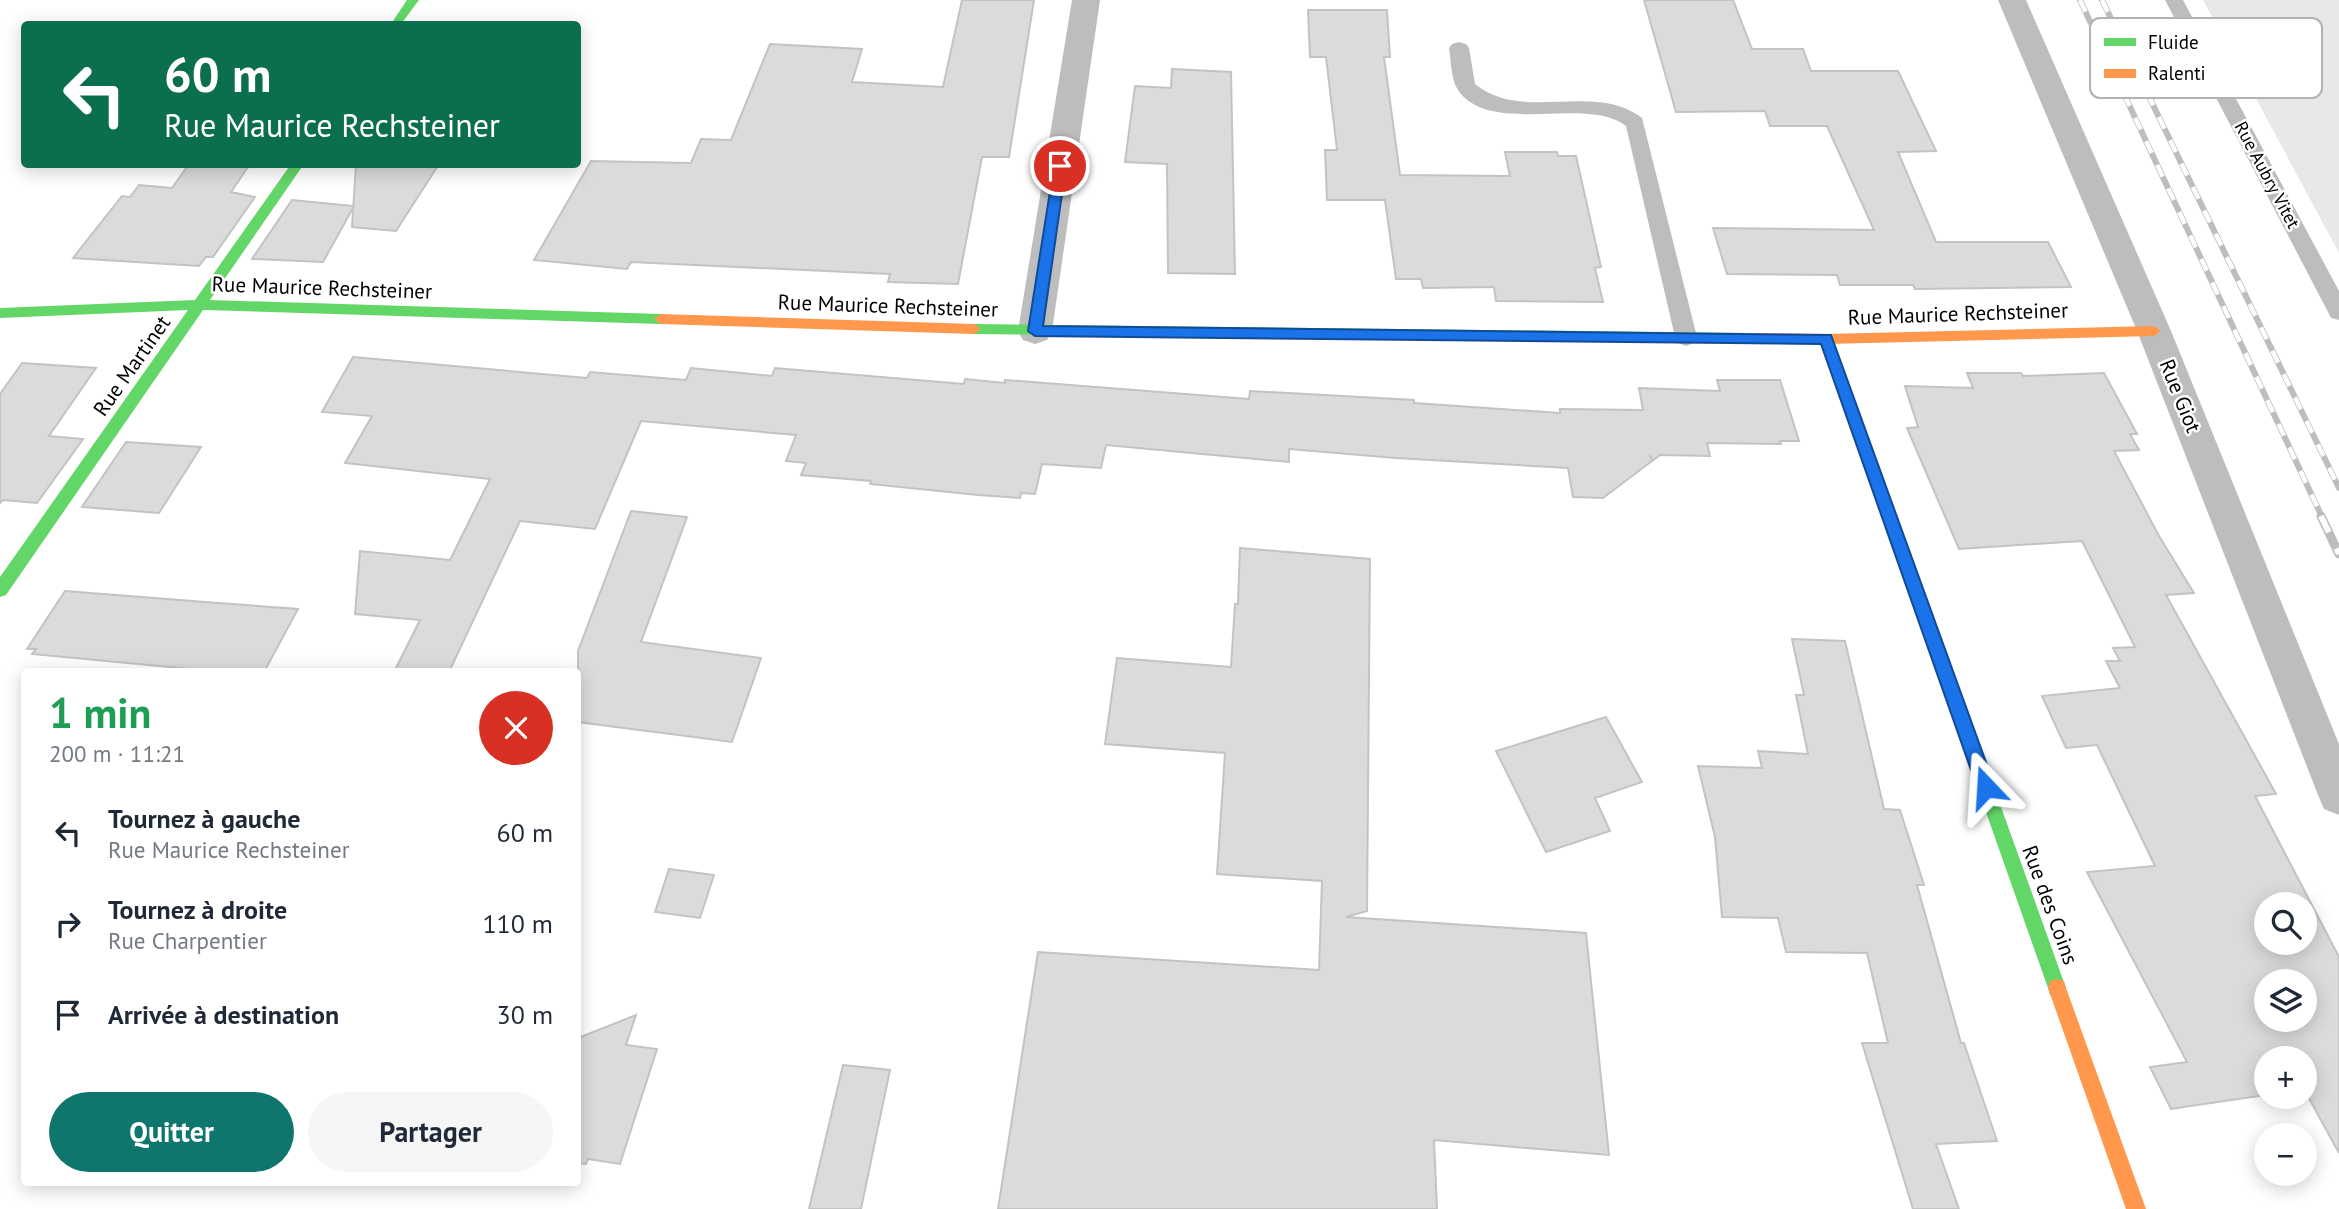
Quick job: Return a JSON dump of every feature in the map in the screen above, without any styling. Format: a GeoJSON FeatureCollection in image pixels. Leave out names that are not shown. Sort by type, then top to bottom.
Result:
{"type":"FeatureCollection","features":[{"type":"Feature","properties":{"kind":"street"},"geometry":{"type":"LineString","coordinates":[[398,21],[413,0]]}},
{"type":"Feature","properties":{"kind":"street"},"geometry":{"type":"LineString","coordinates":[[1035,331],[1086,0]]}},
{"type":"Feature","properties":{"kind":"street","name":"Rue Giot"},"geometry":{"type":"LineString","coordinates":[[2012,0],[2154,331],[2339,795]]}},
{"type":"Feature","properties":{"kind":"street","name":"Rue Martinet"},"geometry":{"type":"LineString","coordinates":[[0,590],[295,168]]}},
{"type":"Feature","properties":{"kind":"street","name":"Rue Maurice Rechsteiner"},"geometry":{"type":"LineString","coordinates":[[0,313],[200,305],[1035,331],[1826,339],[2154,331]]}},
{"type":"Feature","properties":{"kind":"street","name":"Rue des Coins"},"geometry":{"type":"LineString","coordinates":[[1826,339],[2136,1209]]}},
{"type":"Feature","properties":{"kind":"lane","name":"Rue Aubry Vitet"},"geometry":{"type":"LineString","coordinates":[[2175,0],[2184,18]]}},
{"type":"Feature","properties":{"kind":"lane"},"geometry":{"type":"LineString","coordinates":[[1459,48],[1466,87],[1478,97],[1498,106],[1609,109],[1622,113],[1635,123],[1686,337]]}},
{"type":"Feature","properties":{"kind":"lane","name":"Rue Aubry Vitet"},"geometry":{"type":"LineString","coordinates":[[2227,98],[2339,312]]}},
{"type":"Feature","properties":{"kind":"shaded area"},"geometry":{"type":"Polygon","coordinates":[[[2203,0],[2339,0],[2339,253],[2256,98],[2322,98],[2322,18],[2213,18],[2203,0]]]}},
{"type":"Feature","properties":{"kind":"building"},"geometry":{"type":"Polygon","coordinates":[[[962,0],[1034,0],[1009,157],[982,157],[958,284],[888,282],[890,274],[631,262],[627,269],[534,260],[591,161],[691,163],[701,139],[731,140],[770,44],[862,49],[852,82],[943,87],[962,0]]]}},
{"type":"Feature","properties":{"kind":"building"},"geometry":{"type":"Polygon","coordinates":[[[1644,0],[1733,0],[1752,49],[1803,49],[1811,71],[1898,71],[1936,151],[1898,152],[1936,242],[2048,242],[2071,287],[1915,289],[1913,285],[1840,285],[1837,275],[1727,274],[1713,228],[1874,230],[1827,126],[1770,126],[1765,111],[1676,112],[1644,0]]]}},
{"type":"Feature","properties":{"kind":"building"},"geometry":{"type":"Polygon","coordinates":[[[1308,10],[1387,10],[1390,57],[1384,57],[1400,175],[1510,176],[1505,152],[1557,152],[1558,156],[1576,156],[1601,267],[1595,268],[1603,302],[1496,301],[1494,287],[1423,288],[1421,279],[1396,279],[1385,200],[1327,200],[1325,150],[1337,150],[1326,57],[1310,57],[1308,10]]]}},
{"type":"Feature","properties":{"kind":"building"},"geometry":{"type":"Polygon","coordinates":[[[1172,69],[1231,72],[1235,274],[1168,273],[1167,164],[1125,162],[1135,86],[1171,88],[1172,69]]]}},
{"type":"Feature","properties":{"kind":"building"},"geometry":{"type":"Polygon","coordinates":[[[186,168],[247,168],[231,192],[255,197],[213,257],[206,257],[199,266],[73,258],[122,196],[130,197],[139,185],[172,188],[186,168]]]}},
{"type":"Feature","properties":{"kind":"building"},"geometry":{"type":"Polygon","coordinates":[[[356,168],[436,168],[396,231],[352,227],[356,168]]]}},
{"type":"Feature","properties":{"kind":"building"},"geometry":{"type":"Polygon","coordinates":[[[292,200],[354,206],[323,262],[252,259],[292,200]]]}},
{"type":"Feature","properties":{"kind":"building"},"geometry":{"type":"Polygon","coordinates":[[[353,357],[587,378],[590,372],[686,380],[691,368],[772,376],[775,368],[964,384],[965,379],[1005,383],[1005,380],[1249,399],[1250,391],[1414,400],[1414,403],[1560,413],[1560,409],[1643,410],[1639,388],[1720,391],[1717,380],[1780,380],[1799,441],[1780,441],[1781,444],[1707,443],[1710,456],[1660,455],[1603,498],[1573,497],[1568,468],[1289,449],[1289,462],[1106,445],[1101,468],[1042,464],[1035,494],[1021,493],[1020,498],[801,475],[806,463],[786,461],[796,435],[641,421],[595,529],[520,521],[451,668],[396,668],[420,620],[355,614],[360,551],[450,560],[490,479],[345,463],[372,416],[322,412],[353,357]]]}},
{"type":"Feature","properties":{"kind":"building"},"geometry":{"type":"Polygon","coordinates":[[[22,363],[96,368],[49,436],[83,439],[37,503],[3,500],[0,503],[0,394],[22,363]]]}},
{"type":"Feature","properties":{"kind":"building"},"geometry":{"type":"Polygon","coordinates":[[[1967,373],[2021,373],[2023,376],[2104,373],[2137,434],[2130,434],[2139,450],[2114,451],[2159,536],[2194,593],[2166,595],[2276,794],[2255,796],[2305,892],[2254,892],[2254,955],[2317,955],[2317,915],[2339,957],[2339,1153],[2315,1109],[2317,1109],[2317,1046],[2254,1046],[2254,1097],[2171,1109],[2150,1067],[2187,1062],[2087,872],[2155,866],[2097,745],[2066,748],[2042,696],[2120,688],[2106,661],[2120,661],[2113,648],[2135,647],[2082,541],[1959,549],[1907,428],[1918,427],[1905,386],[1973,388],[1967,373]]]}},
{"type":"Feature","properties":{"kind":"building"},"geometry":{"type":"Polygon","coordinates":[[[126,442],[201,447],[159,513],[82,507],[126,442]]]}},
{"type":"Feature","properties":{"kind":"building"},"geometry":{"type":"Polygon","coordinates":[[[631,511],[687,517],[641,642],[761,658],[732,742],[581,722],[581,668],[578,668],[578,651],[631,511]]]}},
{"type":"Feature","properties":{"kind":"building"},"geometry":{"type":"Polygon","coordinates":[[[1240,548],[1370,559],[1367,911],[1346,917],[1586,933],[1609,1155],[1434,1140],[1437,1209],[998,1209],[1038,952],[1319,970],[1322,881],[1217,874],[1225,753],[1105,744],[1117,658],[1231,667],[1235,604],[1238,604],[1240,548]]]}},
{"type":"Feature","properties":{"kind":"building"},"geometry":{"type":"Polygon","coordinates":[[[65,591],[298,609],[266,668],[180,668],[32,654],[36,649],[27,649],[65,591]]]}},
{"type":"Feature","properties":{"kind":"building"},"geometry":{"type":"Polygon","coordinates":[[[1792,639],[1845,641],[1884,809],[1900,810],[1924,885],[1917,885],[1961,1043],[1964,1043],[1997,1141],[1936,1144],[1959,1209],[1913,1209],[1862,1043],[1888,1043],[1867,953],[1786,952],[1778,918],[1722,917],[1715,837],[1698,766],[1762,768],[1758,751],[1808,754],[1796,695],[1804,695],[1792,639]]]}},
{"type":"Feature","properties":{"kind":"building"},"geometry":{"type":"Polygon","coordinates":[[[1606,717],[1642,782],[1595,798],[1610,831],[1546,852],[1496,751],[1606,717]]]}},
{"type":"Feature","properties":{"kind":"building"},"geometry":{"type":"Polygon","coordinates":[[[669,869],[714,875],[700,918],[655,912],[669,869]]]}},
{"type":"Feature","properties":{"kind":"building"},"geometry":{"type":"Polygon","coordinates":[[[636,1015],[626,1045],[657,1049],[620,1164],[588,1159],[586,1164],[581,1163],[581,1037],[636,1015]]]}},
{"type":"Feature","properties":{"kind":"building"},"geometry":{"type":"Polygon","coordinates":[[[843,1065],[890,1070],[861,1209],[809,1209],[843,1065]]]}},
{"type":"Feature","properties":{"kind":"railway"},"geometry":{"type":"LineString","coordinates":[[2080,0],[2090,21]]}},
{"type":"Feature","properties":{"kind":"railway"},"geometry":{"type":"LineString","coordinates":[[2102,0],[2111,18]]}},
{"type":"Feature","properties":{"kind":"railway"},"geometry":{"type":"LineString","coordinates":[[2126,98],[2322,517]]}},
{"type":"Feature","properties":{"kind":"railway"},"geometry":{"type":"LineString","coordinates":[[2150,98],[2339,488]]}},
{"type":"Feature","properties":{"kind":"railway"},"geometry":{"type":"LineString","coordinates":[[2321,516],[2339,554]]}},
{"type":"Feature","properties":{"kind":"traffic: fast"},"geometry":{"type":"LineString","coordinates":[[398,21],[413,0]]}},
{"type":"Feature","properties":{"kind":"traffic: fast"},"geometry":{"type":"LineString","coordinates":[[0,590],[295,168]]}},
{"type":"Feature","properties":{"kind":"traffic: fast"},"geometry":{"type":"LineString","coordinates":[[0,313],[200,305],[661,319]]}},
{"type":"Feature","properties":{"kind":"traffic: fast"},"geometry":{"type":"LineString","coordinates":[[974,329],[1751,338]]}},
{"type":"Feature","properties":{"kind":"traffic: fast"},"geometry":{"type":"LineString","coordinates":[[1826,339],[2057,988]]}},
{"type":"Feature","properties":{"kind":"traffic: slow"},"geometry":{"type":"LineString","coordinates":[[661,319],[974,329]]}},
{"type":"Feature","properties":{"kind":"traffic: slow"},"geometry":{"type":"LineString","coordinates":[[1751,338],[1826,339],[2154,331]]}},
{"type":"Feature","properties":{"kind":"traffic: slow"},"geometry":{"type":"LineString","coordinates":[[2057,988],[2136,1209]]}},
{"type":"Feature","properties":{"kind":"route"},"geometry":{"type":"LineString","coordinates":[[1060,166],[1035,331],[1826,339],[1986,787]]}}]}
